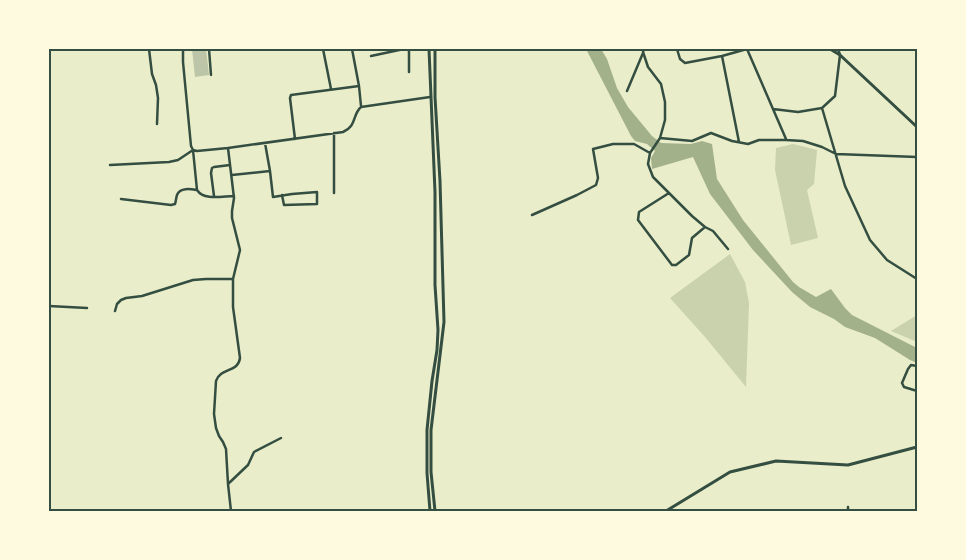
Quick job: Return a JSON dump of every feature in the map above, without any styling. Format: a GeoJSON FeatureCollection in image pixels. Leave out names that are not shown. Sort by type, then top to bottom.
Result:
{"type":"FeatureCollection","features":[{"type":"Feature","properties":{"kind":"street"},"geometry":{"type":"LineString","coordinates":[[150,49],[152,74],[158,98],[157,124]]}},
{"type":"Feature","properties":{"kind":"street"},"geometry":{"type":"LineString","coordinates":[[183,49],[191,146],[197,190],[205,196],[234,196]]}},
{"type":"Feature","properties":{"kind":"street"},"geometry":{"type":"LineString","coordinates":[[209,49],[211,75]]}},
{"type":"Feature","properties":{"kind":"street"},"geometry":{"type":"LineString","coordinates":[[323,49],[331,89]]}},
{"type":"Feature","properties":{"kind":"street"},"geometry":{"type":"LineString","coordinates":[[352,49],[361,107]]}},
{"type":"Feature","properties":{"kind":"street"},"geometry":{"type":"LineString","coordinates":[[371,56],[404,49]]}},
{"type":"Feature","properties":{"kind":"street"},"geometry":{"type":"LineString","coordinates":[[409,49],[409,72]]}},
{"type":"Feature","properties":{"kind":"street"},"geometry":{"type":"LineString","coordinates":[[429,49],[435,285],[438,330],[427,430],[426,473],[430,511]]}},
{"type":"Feature","properties":{"kind":"street"},"geometry":{"type":"LineString","coordinates":[[435,49],[435,97],[440,181],[444,322],[431,430],[431,472],[435,511]]}},
{"type":"Feature","properties":{"kind":"street"},"geometry":{"type":"LineString","coordinates":[[677,49],[680,59],[686,63],[747,49],[786,140]]}},
{"type":"Feature","properties":{"kind":"street"},"geometry":{"type":"LineString","coordinates":[[830,49],[840,55],[917,126]]}},
{"type":"Feature","properties":{"kind":"street"},"geometry":{"type":"LineString","coordinates":[[773,109],[798,112],[822,108],[835,96],[840,55],[838,49]]}},
{"type":"Feature","properties":{"kind":"street"},"geometry":{"type":"LineString","coordinates":[[627,91],[643,50]]}},
{"type":"Feature","properties":{"kind":"street"},"geometry":{"type":"LineString","coordinates":[[643,50],[648,67],[661,84],[666,102],[665,120],[660,138],[650,153],[648,164],[653,177],[692,216],[713,231],[728,249]]}},
{"type":"Feature","properties":{"kind":"street"},"geometry":{"type":"LineString","coordinates":[[722,56],[739,142]]}},
{"type":"Feature","properties":{"kind":"street"},"geometry":{"type":"LineString","coordinates":[[295,139],[291,95],[359,86]]}},
{"type":"Feature","properties":{"kind":"street"},"geometry":{"type":"LineString","coordinates":[[110,165],[169,162],[178,160],[193,150],[228,148],[334,133],[348,130],[352,126],[358,109],[361,107],[435,97]]}},
{"type":"Feature","properties":{"kind":"street"},"geometry":{"type":"LineString","coordinates":[[822,108],[845,186],[870,240],[887,260],[917,279]]}},
{"type":"Feature","properties":{"kind":"street"},"geometry":{"type":"LineString","coordinates":[[334,133],[334,193]]}},
{"type":"Feature","properties":{"kind":"street"},"geometry":{"type":"LineString","coordinates":[[660,138],[692,141],[711,133],[732,141],[748,144],[760,140],[803,141],[836,154],[917,157]]}},
{"type":"Feature","properties":{"kind":"street"},"geometry":{"type":"LineString","coordinates":[[265,143],[272,197],[317,192],[317,204],[284,205],[282,196]]}},
{"type":"Feature","properties":{"kind":"street"},"geometry":{"type":"LineString","coordinates":[[532,215],[596,185],[598,178],[593,149],[613,144],[634,144],[650,153]]}},
{"type":"Feature","properties":{"kind":"street"},"geometry":{"type":"LineString","coordinates":[[228,148],[234,196],[232,218],[240,250],[233,279],[233,307],[240,363],[218,376],[214,414],[216,428],[226,449],[231,511]]}},
{"type":"Feature","properties":{"kind":"street"},"geometry":{"type":"LineString","coordinates":[[214,196],[212,168],[214,166],[230,165]]}},
{"type":"Feature","properties":{"kind":"street"},"geometry":{"type":"LineString","coordinates":[[232,175],[270,171]]}},
{"type":"Feature","properties":{"kind":"street"},"geometry":{"type":"LineString","coordinates":[[121,199],[171,205],[175,204],[180,190],[187,188],[197,190]]}},
{"type":"Feature","properties":{"kind":"street"},"geometry":{"type":"LineString","coordinates":[[669,193],[639,212],[638,220],[655,245],[672,265],[676,265],[689,255],[692,238],[706,227]]}},
{"type":"Feature","properties":{"kind":"street"},"geometry":{"type":"LineString","coordinates":[[115,311],[117,304],[126,298],[142,296],[193,280],[233,279]]}},
{"type":"Feature","properties":{"kind":"street"},"geometry":{"type":"LineString","coordinates":[[49,306],[87,308]]}},
{"type":"Feature","properties":{"kind":"street"},"geometry":{"type":"LineString","coordinates":[[917,366],[911,365],[902,383],[904,387],[917,391]]}},
{"type":"Feature","properties":{"kind":"street"},"geometry":{"type":"LineString","coordinates":[[228,484],[248,465],[254,452],[281,438]]}},
{"type":"Feature","properties":{"kind":"street"},"geometry":{"type":"LineString","coordinates":[[666,511],[730,472],[776,461],[848,465],[917,447]]}},
{"type":"Feature","properties":{"kind":"shaded area"},"geometry":{"type":"Polygon","coordinates":[[[586,49],[601,49],[607,59],[617,88],[628,107],[652,136],[661,143],[691,144],[702,141],[712,144],[717,179],[743,220],[793,282],[816,297],[831,289],[852,315],[917,348],[917,363],[875,338],[845,327],[810,307],[792,292],[753,250],[710,194],[693,157],[652,169],[651,158],[655,151],[647,144],[635,141],[631,136],[586,49]]]}},
{"type":"Feature","properties":{"kind":"shaded area"},"geometry":{"type":"Polygon","coordinates":[[[793,144],[817,150],[814,184],[807,190],[818,238],[791,245],[775,170],[776,148],[793,144]]]}},
{"type":"Feature","properties":{"kind":"shaded area"},"geometry":{"type":"Polygon","coordinates":[[[730,254],[745,282],[749,303],[746,387],[670,298],[730,254]]]}},
{"type":"Feature","properties":{"kind":"shaded area"},"geometry":{"type":"Polygon","coordinates":[[[917,315],[917,342],[891,331],[917,315]]]}},
{"type":"Feature","properties":{"kind":"building"},"geometry":{"type":"Polygon","coordinates":[[[192,49],[206,49],[209,75],[195,77],[192,49]]]}}]}
